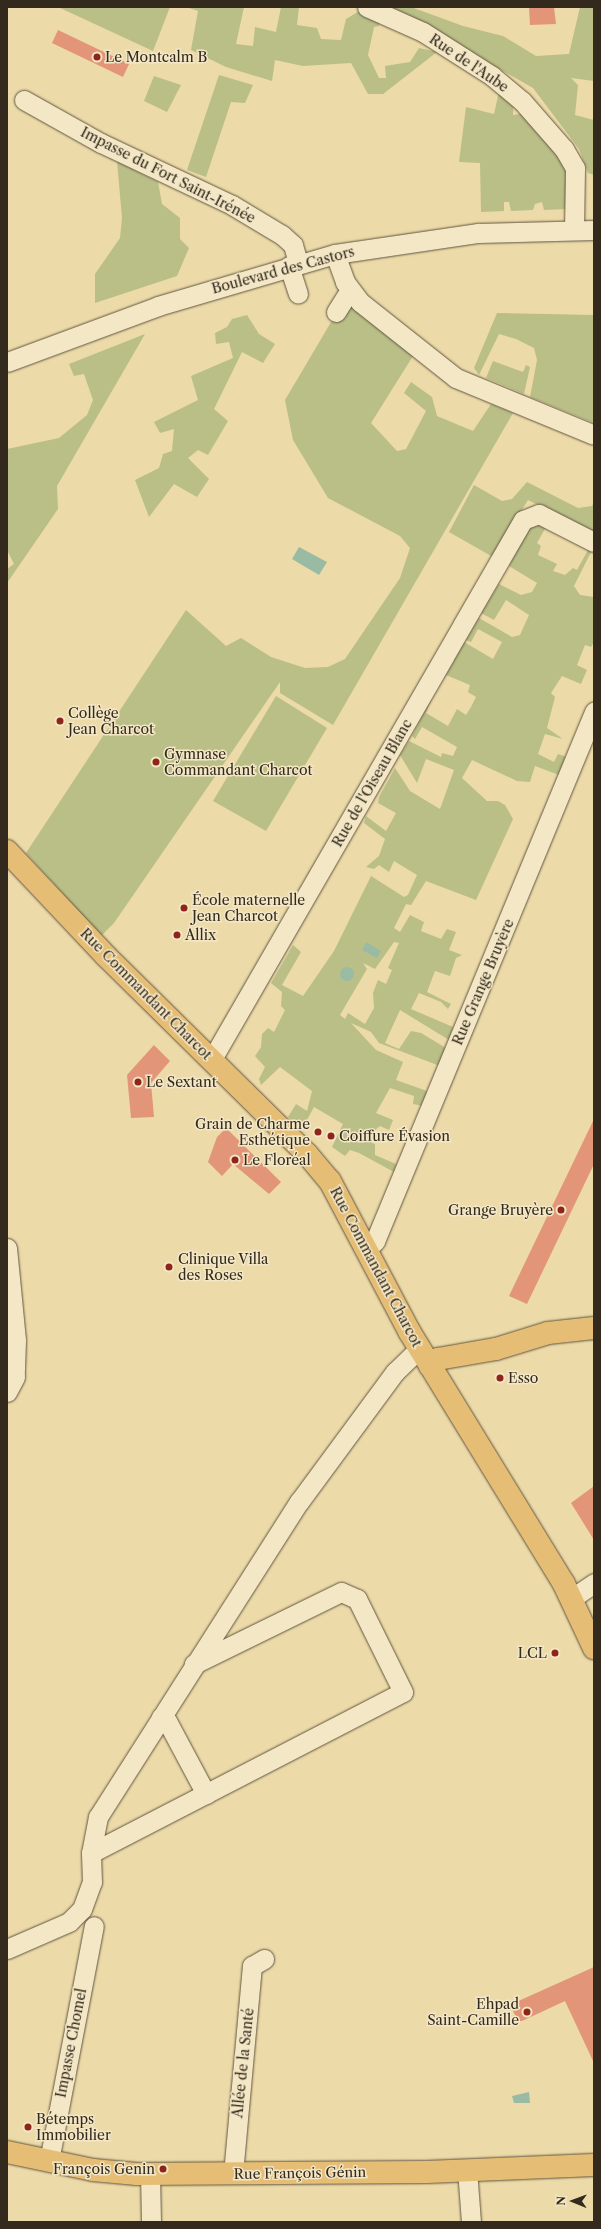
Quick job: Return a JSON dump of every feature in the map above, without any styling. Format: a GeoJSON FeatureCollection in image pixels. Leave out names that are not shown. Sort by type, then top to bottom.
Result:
{"type":"FeatureCollection","features":[{"type":"Feature","properties":{"kind":"main road","name":"Rue Commandant Charcot"},"geometry":{"type":"LineString","coordinates":[[7,852],[106,956],[212,1059],[316,1165],[368,1248],[405,1323],[572,1598],[594,1648]]}},
{"type":"Feature","properties":{"kind":"main road"},"geometry":{"type":"LineString","coordinates":[[405,1323],[430,1344],[482,1352]]}},
{"type":"Feature","properties":{"kind":"main road"},"geometry":{"type":"LineString","coordinates":[[430,1365],[443,1358],[482,1352],[548,1333],[594,1328]]}},
{"type":"Feature","properties":{"kind":"main road","name":"Rue François Génin"},"geometry":{"type":"LineString","coordinates":[[7,2152],[94,2170],[150,2174],[232,2174],[594,2165]]}},
{"type":"Feature","properties":{"kind":"street","name":"Rue de l'Aube"},"geometry":{"type":"LineString","coordinates":[[367,7],[423,32],[492,76],[522,101],[564,148],[575,168],[574,230]]}},
{"type":"Feature","properties":{"kind":"street","name":"Impasse du Fort Saint-Irénée"},"geometry":{"type":"LineString","coordinates":[[24,100],[101,143],[244,212],[293,245],[298,294]]}},
{"type":"Feature","properties":{"kind":"street","name":"Boulevard des Castors"},"geometry":{"type":"LineString","coordinates":[[7,362],[158,306],[335,254],[478,233],[594,230]]}},
{"type":"Feature","properties":{"kind":"street"},"geometry":{"type":"LineString","coordinates":[[335,254],[350,290],[456,378],[594,435]]}},
{"type":"Feature","properties":{"kind":"street"},"geometry":{"type":"LineString","coordinates":[[336,312],[350,290]]}},
{"type":"Feature","properties":{"kind":"street","name":"Rue de l'Oiseau Blanc"},"geometry":{"type":"LineString","coordinates":[[212,1059],[523,520],[539,514],[594,542]]}},
{"type":"Feature","properties":{"kind":"street","name":"Rue Grange Bruyère"},"geometry":{"type":"LineString","coordinates":[[368,1248],[375,1241],[592,723]]}},
{"type":"Feature","properties":{"kind":"street"},"geometry":{"type":"LineString","coordinates":[[7,1248],[16,1340],[14,1377],[7,1392]]}},
{"type":"Feature","properties":{"kind":"street"},"geometry":{"type":"LineString","coordinates":[[7,1949],[69,1922],[82,1909],[92,1882],[91,1853],[98,1817],[194,1664],[299,1502],[398,1367],[430,1365]]}},
{"type":"Feature","properties":{"kind":"street"},"geometry":{"type":"LineString","coordinates":[[572,1598],[594,1583]]}},
{"type":"Feature","properties":{"kind":"street"},"geometry":{"type":"LineString","coordinates":[[91,1853],[403,1692],[357,1599],[341,1592],[194,1664]]}},
{"type":"Feature","properties":{"kind":"street"},"geometry":{"type":"LineString","coordinates":[[161,1717],[167,1721],[206,1794]]}},
{"type":"Feature","properties":{"kind":"street","name":"Impasse Chomel"},"geometry":{"type":"LineString","coordinates":[[49,2161],[94,1926]]}},
{"type":"Feature","properties":{"kind":"street","name":"Allée de la Santé"},"geometry":{"type":"LineString","coordinates":[[232,2174],[252,1966],[264,1959]]}},
{"type":"Feature","properties":{"kind":"street"},"geometry":{"type":"LineString","coordinates":[[467,2169],[471,2222]]}},
{"type":"Feature","properties":{"kind":"street"},"geometry":{"type":"LineString","coordinates":[[150,2174],[151,2222]]}},
{"type":"Feature","properties":{"kind":"green space"},"geometry":{"type":"Polygon","coordinates":[[[58,7],[170,7],[153,51],[58,7]]]}},
{"type":"Feature","properties":{"kind":"green space"},"geometry":{"type":"Polygon","coordinates":[[[186,7],[244,7],[236,44],[253,46],[255,27],[276,32],[281,7],[299,7],[297,25],[317,28],[321,39],[341,40],[346,19],[361,10],[381,18],[379,26],[374,27],[368,55],[379,78],[386,78],[385,66],[410,62],[419,48],[437,52],[383,94],[368,94],[351,63],[303,66],[275,60],[272,81],[226,67],[191,50],[198,11],[186,7]]]}},
{"type":"Feature","properties":{"kind":"green space"},"geometry":{"type":"Polygon","coordinates":[[[390,7],[411,7],[463,26],[503,36],[536,56],[569,54],[580,7],[594,8],[594,81],[571,78],[578,85],[575,115],[594,120],[594,175],[588,173],[579,149],[533,88],[390,7]]]}},
{"type":"Feature","properties":{"kind":"green space"},"geometry":{"type":"Polygon","coordinates":[[[219,75],[253,85],[245,103],[231,102],[206,177],[187,170],[219,75]]]}},
{"type":"Feature","properties":{"kind":"green space"},"geometry":{"type":"Polygon","coordinates":[[[154,76],[181,85],[167,112],[144,101],[154,76]]]}},
{"type":"Feature","properties":{"kind":"green space"},"geometry":{"type":"Polygon","coordinates":[[[500,87],[514,97],[513,115],[521,114],[523,105],[569,165],[567,209],[544,210],[542,202],[535,204],[533,210],[511,211],[509,202],[504,202],[504,211],[481,212],[480,163],[459,162],[466,107],[494,114],[500,87]]]}},
{"type":"Feature","properties":{"kind":"green space"},"geometry":{"type":"Polygon","coordinates":[[[117,161],[158,182],[162,204],[180,218],[180,239],[189,248],[177,276],[95,303],[95,274],[120,238],[122,218],[117,161]]]}},
{"type":"Feature","properties":{"kind":"green space"},"geometry":{"type":"Polygon","coordinates":[[[350,290],[418,348],[371,423],[397,451],[406,449],[426,411],[404,393],[411,382],[432,397],[437,416],[473,431],[491,404],[513,413],[333,725],[280,693],[280,682],[114,923],[101,936],[26,853],[186,610],[226,646],[241,638],[271,657],[305,668],[328,667],[345,659],[400,578],[410,548],[400,536],[328,498],[293,440],[285,400],[350,290]]]}},
{"type":"Feature","properties":{"kind":"green space"},"geometry":{"type":"Polygon","coordinates":[[[497,313],[594,315],[594,423],[530,397],[537,360],[534,348],[516,339],[499,334],[479,375],[474,368],[497,313]]]}},
{"type":"Feature","properties":{"kind":"green space"},"geometry":{"type":"Polygon","coordinates":[[[247,315],[259,334],[275,344],[263,363],[242,352],[214,409],[228,421],[208,455],[198,450],[188,458],[209,479],[197,497],[174,484],[149,517],[135,480],[159,468],[163,454],[172,451],[174,429],[160,433],[154,422],[198,400],[191,376],[233,358],[229,342],[216,344],[215,333],[227,327],[232,319],[247,315]]]}},
{"type":"Feature","properties":{"kind":"green space"},"geometry":{"type":"Polygon","coordinates":[[[145,334],[57,486],[58,509],[7,583],[7,569],[14,564],[7,550],[7,449],[59,438],[87,415],[93,400],[84,374],[74,376],[69,364],[145,334]]]}},
{"type":"Feature","properties":{"kind":"green space"},"geometry":{"type":"Polygon","coordinates":[[[493,361],[523,372],[526,365],[530,367],[524,394],[486,378],[493,361]]]}},
{"type":"Feature","properties":{"kind":"green space"},"geometry":{"type":"Polygon","coordinates":[[[527,482],[578,508],[592,506],[594,502],[594,533],[528,500],[493,557],[449,532],[474,485],[502,501],[512,499],[527,482]]]}},
{"type":"Feature","properties":{"kind":"green space"},"geometry":{"type":"Polygon","coordinates":[[[537,524],[546,527],[537,543],[541,546],[538,555],[557,564],[553,571],[565,575],[573,568],[577,570],[589,548],[592,550],[574,586],[580,595],[594,597],[594,642],[591,647],[585,645],[577,665],[587,670],[581,684],[562,676],[551,693],[555,697],[547,728],[563,739],[545,734],[538,754],[554,762],[558,754],[567,757],[559,775],[535,766],[530,782],[517,781],[472,760],[462,778],[487,801],[498,801],[505,805],[513,819],[476,900],[426,881],[411,905],[406,904],[394,928],[400,932],[410,915],[424,922],[421,931],[441,939],[447,929],[456,932],[449,950],[462,955],[456,958],[450,976],[435,971],[427,992],[451,1004],[448,1009],[441,1002],[419,993],[411,1009],[453,1027],[449,1040],[400,1010],[385,1043],[399,1049],[411,1031],[421,1033],[446,1048],[440,1066],[379,1043],[371,1032],[351,1023],[376,1050],[403,1062],[396,1080],[427,1091],[423,1106],[413,1104],[414,1096],[390,1088],[376,1113],[393,1120],[389,1130],[380,1126],[374,1131],[372,1143],[375,1144],[375,1155],[396,1164],[394,1172],[359,1153],[350,1150],[345,1156],[332,1147],[343,1124],[314,1107],[302,1129],[288,1117],[296,1104],[307,1111],[312,1091],[280,1067],[261,1085],[259,1079],[265,1067],[255,1056],[261,1047],[262,1034],[268,1028],[274,1032],[285,1010],[281,1006],[282,992],[271,983],[293,945],[301,952],[282,985],[303,996],[334,951],[371,876],[404,897],[408,895],[417,875],[394,861],[389,872],[379,865],[374,869],[366,867],[379,856],[385,839],[364,823],[366,816],[386,831],[396,813],[378,803],[379,797],[395,768],[410,791],[440,809],[454,770],[426,759],[417,783],[400,755],[409,741],[441,757],[442,753],[453,756],[457,747],[422,727],[415,739],[412,736],[432,697],[426,713],[448,726],[457,709],[466,715],[471,707],[476,697],[468,692],[470,685],[446,675],[464,642],[493,659],[502,642],[478,629],[471,642],[466,640],[479,618],[512,637],[520,635],[529,615],[506,600],[494,620],[481,613],[499,584],[521,595],[532,592],[537,583],[509,566],[529,528],[537,524]],[[394,942],[375,969],[363,963],[367,969],[340,1015],[345,1019],[348,1013],[365,1024],[374,1008],[373,993],[378,980],[386,984],[392,970],[388,968],[399,943],[394,942]]]}},
{"type":"Feature","properties":{"kind":"green space"},"geometry":{"type":"Polygon","coordinates":[[[276,696],[327,728],[266,831],[213,801],[276,696]]]}},
{"type":"Feature","properties":{"kind":"shaded area"},"geometry":{"type":"Polygon","coordinates":[[[299,547],[327,562],[319,575],[292,559],[299,547]]]}},
{"type":"Feature","properties":{"kind":"shaded area"},"geometry":{"type":"Polygon","coordinates":[[[366,942],[381,951],[377,958],[362,950],[366,942]]]}},
{"type":"Feature","properties":{"kind":"shaded area"},"geometry":{"type":"Polygon","coordinates":[[[347,967],[352,969],[354,974],[352,979],[347,981],[342,979],[340,974],[342,969],[347,967]]]}},
{"type":"Feature","properties":{"kind":"shaded area"},"geometry":{"type":"Polygon","coordinates":[[[529,2092],[530,2103],[514,2103],[512,2096],[529,2092]]]}},
{"type":"Feature","properties":{"kind":"building"},"geometry":{"type":"Polygon","coordinates":[[[529,7],[554,7],[556,24],[530,25],[529,7]]]}},
{"type":"Feature","properties":{"kind":"building","name":"Le Montcalm B"},"geometry":{"type":"Polygon","coordinates":[[[58,30],[129,64],[123,77],[52,43],[58,30]]]}},
{"type":"Feature","properties":{"kind":"building","name":"Le Sextant"},"geometry":{"type":"Polygon","coordinates":[[[154,1045],[170,1061],[151,1083],[154,1117],[131,1118],[127,1075],[154,1045]]]}},
{"type":"Feature","properties":{"kind":"building","name":"Grange Bruyère"},"geometry":{"type":"Polygon","coordinates":[[[594,1119],[594,1164],[527,1304],[509,1296],[594,1119]]]}},
{"type":"Feature","properties":{"kind":"building","name":"Le Floréal"},"geometry":{"type":"Polygon","coordinates":[[[226,1128],[281,1182],[269,1194],[233,1164],[222,1176],[208,1162],[217,1137],[226,1128]]]}},
{"type":"Feature","properties":{"kind":"building"},"geometry":{"type":"Polygon","coordinates":[[[594,1486],[594,1540],[571,1503],[594,1486]]]}},
{"type":"Feature","properties":{"kind":"building","name":"Ehpad Saint-Camille"},"geometry":{"type":"Polygon","coordinates":[[[594,1967],[594,2063],[565,2001],[522,2021],[518,2021],[513,2011],[517,2009],[514,2003],[594,1967]]]}},
{"type":"Feature","properties":{"kind":"place","name":"Le Montcalm B"},"geometry":{"type":"Point","coordinates":[97,57]}},
{"type":"Feature","properties":{"kind":"place","name":"Collège Jean Charcot"},"geometry":{"type":"Point","coordinates":[60,721]}},
{"type":"Feature","properties":{"kind":"place","name":"Gymnase Commandant Charcot"},"geometry":{"type":"Point","coordinates":[156,762]}},
{"type":"Feature","properties":{"kind":"place","name":"École maternelle Jean Charcot"},"geometry":{"type":"Point","coordinates":[184,908]}},
{"type":"Feature","properties":{"kind":"place","name":"Allix"},"geometry":{"type":"Point","coordinates":[177,935]}},
{"type":"Feature","properties":{"kind":"place","name":"Le Sextant"},"geometry":{"type":"Point","coordinates":[138,1082]}},
{"type":"Feature","properties":{"kind":"place","name":"Grain de Charme Esthétique"},"geometry":{"type":"Point","coordinates":[318,1132]}},
{"type":"Feature","properties":{"kind":"place","name":"Coiffure Évasion"},"geometry":{"type":"Point","coordinates":[331,1136]}},
{"type":"Feature","properties":{"kind":"place","name":"Le Floréal"},"geometry":{"type":"Point","coordinates":[235,1160]}},
{"type":"Feature","properties":{"kind":"place","name":"Grange Bruyère"},"geometry":{"type":"Point","coordinates":[561,1210]}},
{"type":"Feature","properties":{"kind":"place","name":"Clinique Villa des Roses"},"geometry":{"type":"Point","coordinates":[169,1267]}},
{"type":"Feature","properties":{"kind":"place","name":"Esso"},"geometry":{"type":"Point","coordinates":[500,1378]}},
{"type":"Feature","properties":{"kind":"place","name":"LCL"},"geometry":{"type":"Point","coordinates":[555,1653]}},
{"type":"Feature","properties":{"kind":"place","name":"Ehpad Saint-Camille"},"geometry":{"type":"Point","coordinates":[527,2012]}},
{"type":"Feature","properties":{"kind":"place","name":"Bétemps Immobilier"},"geometry":{"type":"Point","coordinates":[28,2127]}},
{"type":"Feature","properties":{"kind":"place","name":"François Genin"},"geometry":{"type":"Point","coordinates":[163,2169]}}]}
